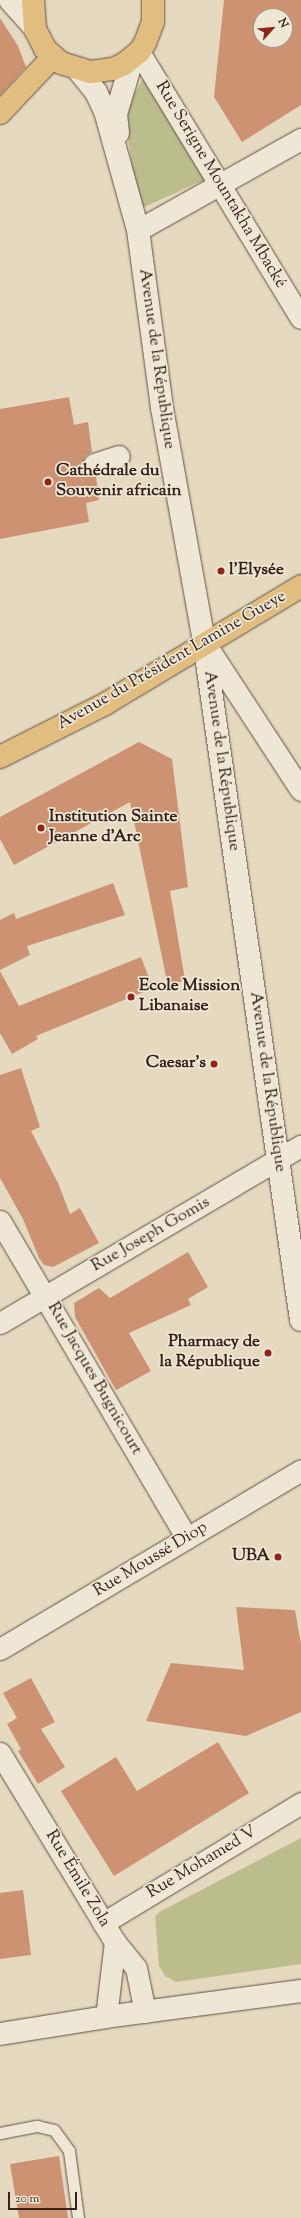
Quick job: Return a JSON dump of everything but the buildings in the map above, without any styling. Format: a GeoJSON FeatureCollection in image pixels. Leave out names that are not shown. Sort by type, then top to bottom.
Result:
{"type":"FeatureCollection","features":[{"type":"Feature","properties":{"kind":"main road"},"geometry":{"type":"LineString","coordinates":[[33,0],[34,29],[39,40],[53,57],[79,70],[102,72],[124,64],[136,55],[145,43],[153,22],[153,0]]}},
{"type":"Feature","properties":{"kind":"main road"},"geometry":{"type":"LineString","coordinates":[[0,112],[53,57]]}},
{"type":"Feature","properties":{"kind":"main road","name":"Avenue du Président Lamine Gueye"},"geometry":{"type":"LineString","coordinates":[[0,757],[105,704],[204,642],[301,586]]}},
{"type":"Feature","properties":{"kind":"street"},"geometry":{"type":"LineString","coordinates":[[9,0],[34,29]]}},
{"type":"Feature","properties":{"kind":"street","name":"Avenue de la République"},"geometry":{"type":"LineString","coordinates":[[119,158],[116,114],[136,55]]}},
{"type":"Feature","properties":{"kind":"street","name":"Rue Serigne Mountakha Mbacké"},"geometry":{"type":"LineString","coordinates":[[136,55],[220,186],[301,318]]}},
{"type":"Feature","properties":{"kind":"street","name":"Avenue de la République"},"geometry":{"type":"LineString","coordinates":[[79,70],[96,92],[105,111],[138,230],[162,408],[204,642],[301,1320]]}},
{"type":"Feature","properties":{"kind":"street"},"geometry":{"type":"LineString","coordinates":[[138,230],[220,186],[301,139]]}},
{"type":"Feature","properties":{"kind":"street"},"geometry":{"type":"LineString","coordinates":[[94,464],[119,456]]}},
{"type":"Feature","properties":{"kind":"street"},"geometry":{"type":"LineString","coordinates":[[204,642],[301,790]]}},
{"type":"Feature","properties":{"kind":"street","name":"Rue Joseph Gomis"},"geometry":{"type":"LineString","coordinates":[[0,1323],[301,1146]]}},
{"type":"Feature","properties":{"kind":"street","name":"Rue Jacques Bugnicourt"},"geometry":{"type":"LineString","coordinates":[[0,1220],[187,1538]]}},
{"type":"Feature","properties":{"kind":"street","name":"Rue Moussé Diop"},"geometry":{"type":"LineString","coordinates":[[0,1649],[301,1470]]}},
{"type":"Feature","properties":{"kind":"street","name":"Rue Émile Zola"},"geometry":{"type":"LineString","coordinates":[[0,1753],[115,1942],[106,2017]]}},
{"type":"Feature","properties":{"kind":"street","name":"Rue Mohamed V"},"geometry":{"type":"LineString","coordinates":[[103,1923],[301,1803]]}},
{"type":"Feature","properties":{"kind":"street"},"geometry":{"type":"LineString","coordinates":[[115,1942],[136,1968],[144,2012]]}},
{"type":"Feature","properties":{"kind":"street"},"geometry":{"type":"LineString","coordinates":[[0,2034],[106,2017],[301,1991]]}},
{"type":"Feature","properties":{"kind":"lane"},"geometry":{"type":"LineString","coordinates":[[0,2133],[37,2126],[54,2130],[68,2151],[78,2218]]}},
{"type":"Feature","properties":{"kind":"green space"},"geometry":{"type":"Polygon","coordinates":[[[143,79],[206,179],[138,210],[127,131],[129,102],[143,79]]]}},
{"type":"Feature","properties":{"kind":"green space"},"geometry":{"type":"Polygon","coordinates":[[[301,1838],[301,1964],[176,1982],[165,1976],[159,1966],[155,1916],[161,1911],[301,1838]]]}},
{"type":"Feature","properties":{"kind":"place","name":"Cathédrale du Souvenir africain"},"geometry":{"type":"Point","coordinates":[48,482]}},
{"type":"Feature","properties":{"kind":"place","name":"l'Elysée"},"geometry":{"type":"Point","coordinates":[221,571]}},
{"type":"Feature","properties":{"kind":"place","name":"Institution Sainte Jeanne d'Arc"},"geometry":{"type":"Point","coordinates":[41,828]}},
{"type":"Feature","properties":{"kind":"place","name":"Ecole Mission Libanaise"},"geometry":{"type":"Point","coordinates":[131,997]}},
{"type":"Feature","properties":{"kind":"place","name":"Caesar's"},"geometry":{"type":"Point","coordinates":[214,1064]}},
{"type":"Feature","properties":{"kind":"place","name":"Pharmacy de la République"},"geometry":{"type":"Point","coordinates":[268,1353]}},
{"type":"Feature","properties":{"kind":"place","name":"UBA"},"geometry":{"type":"Point","coordinates":[278,1557]}}]}
